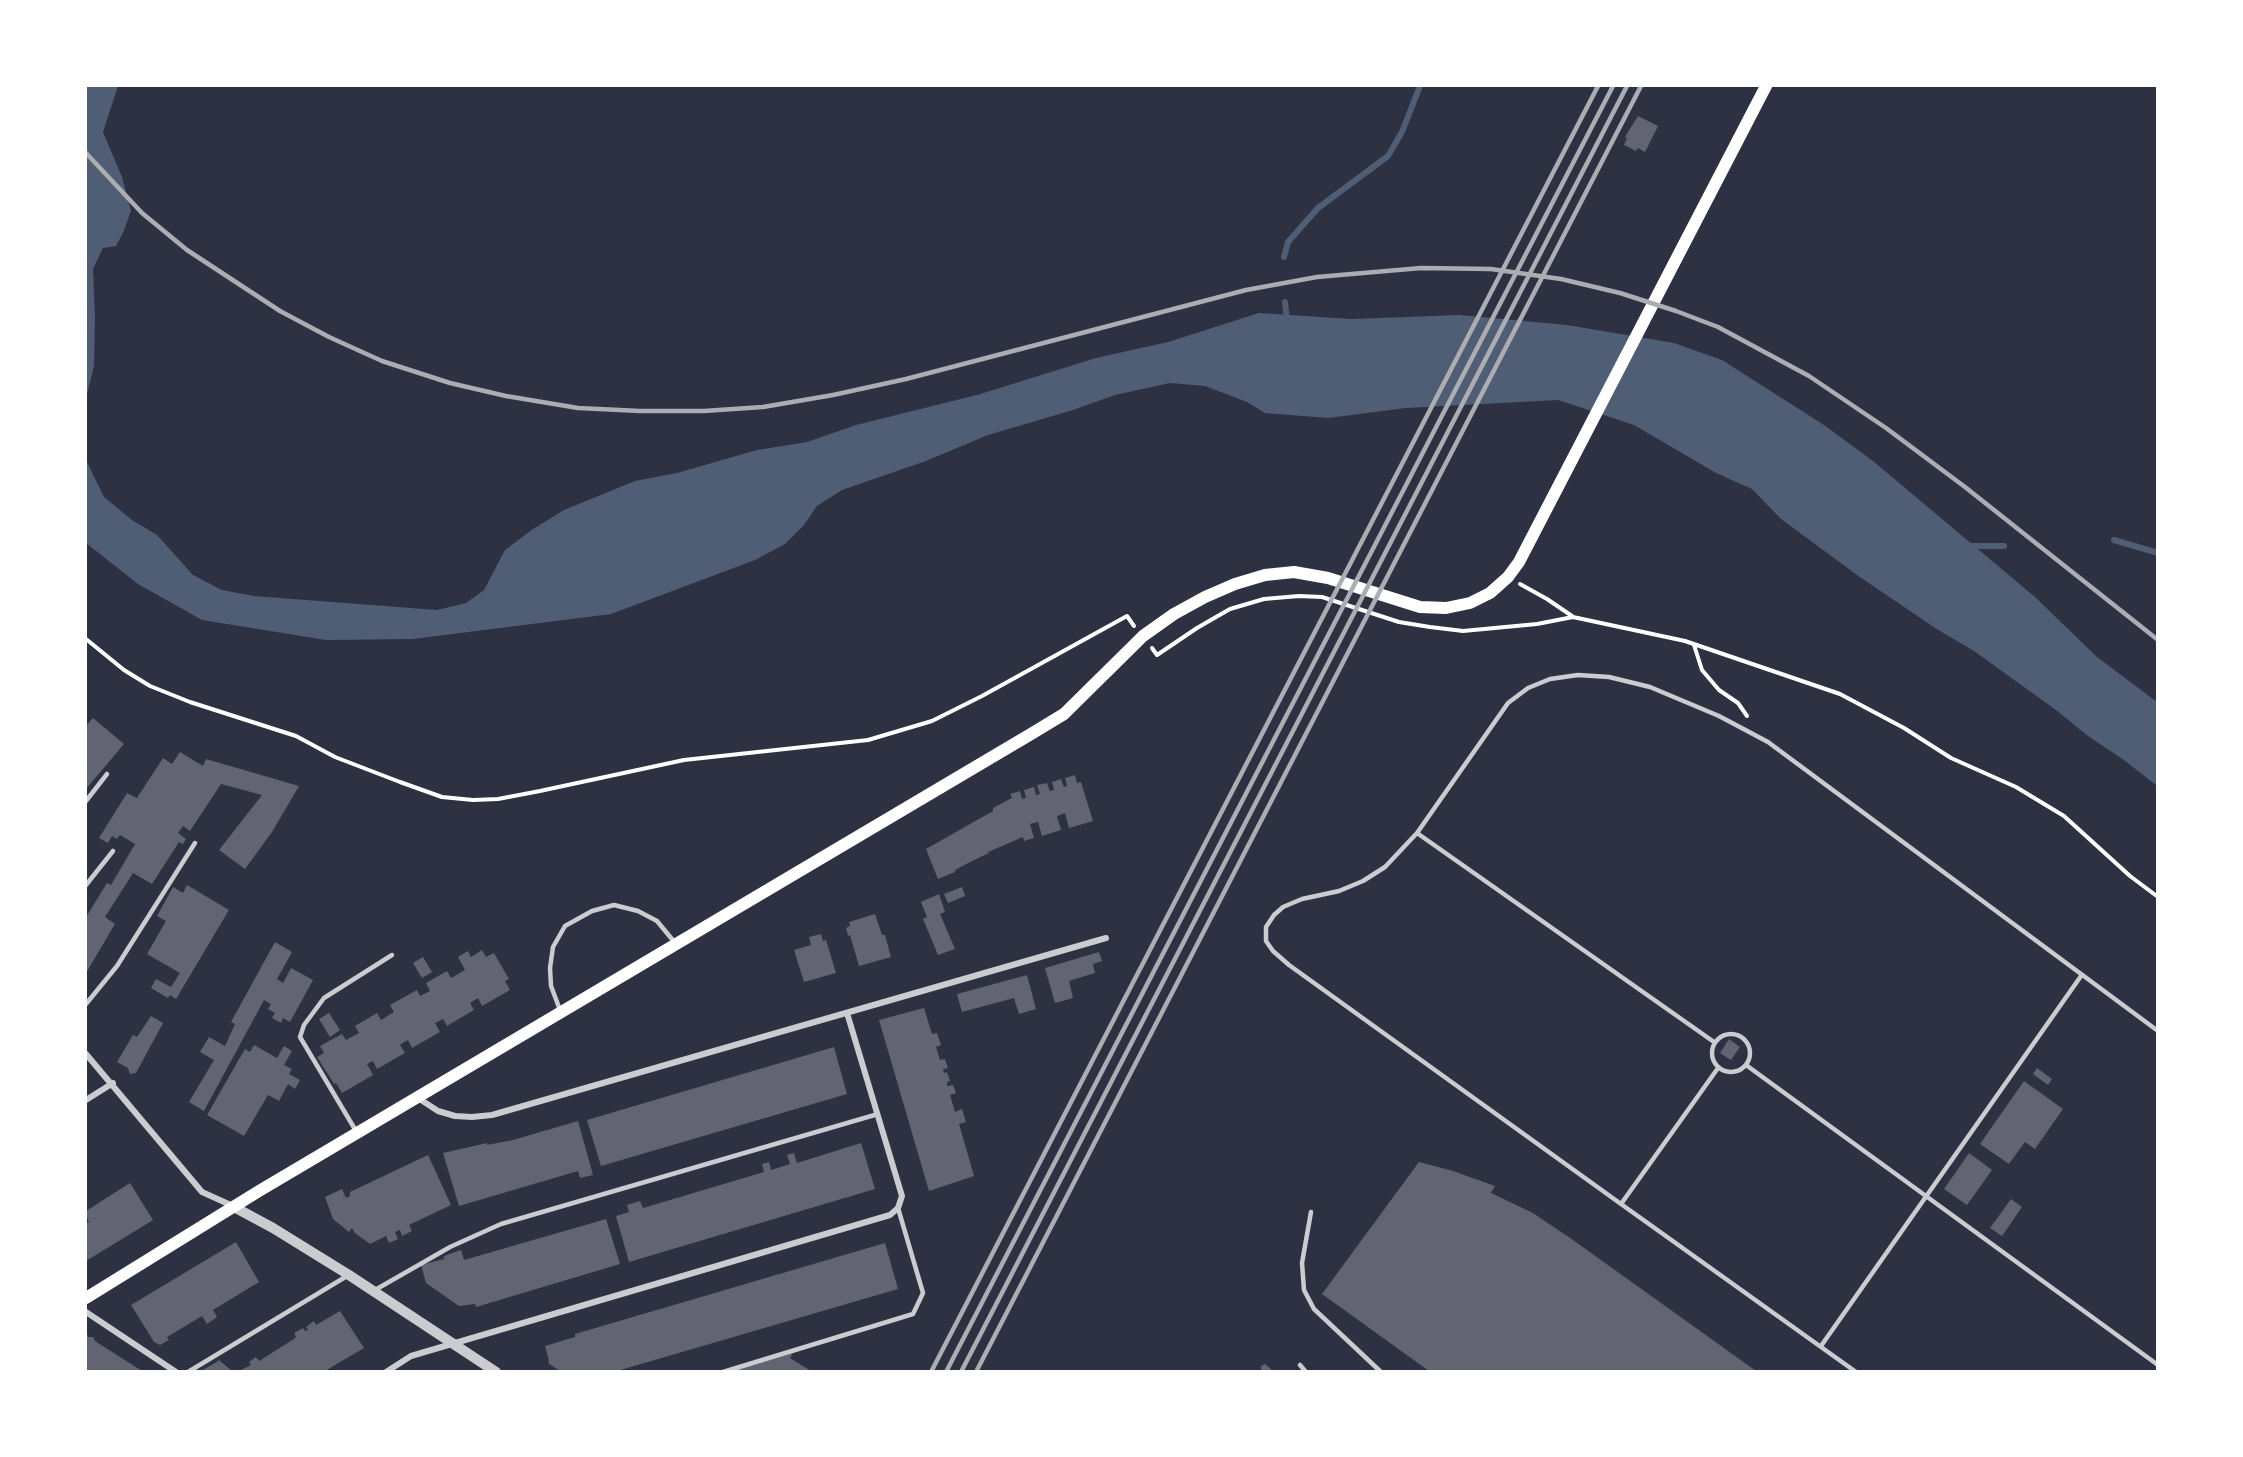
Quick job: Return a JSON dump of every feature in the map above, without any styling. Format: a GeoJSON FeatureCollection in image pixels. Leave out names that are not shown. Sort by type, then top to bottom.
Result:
{"type":"FeatureCollection","features":[{"type":"Feature","properties":{"kind":"main road"},"geometry":{"type":"LineString","coordinates":[[86,1298],[417,1097],[1064,714],[1143,636],[1174,614],[1215,593],[1265,575],[1294,572],[1328,578],[1420,607],[1446,608],[1470,603],[1490,593],[1508,577],[1519,562],[1766,86]]}},
{"type":"Feature","properties":{"kind":"street"},"geometry":{"type":"LineString","coordinates":[[417,1097],[438,1110],[455,1116],[492,1115],[1106,938]]}},
{"type":"Feature","properties":{"kind":"street"},"geometry":{"type":"LineString","coordinates":[[386,1371],[411,1356],[890,1215],[898,1208],[902,1196],[847,1013]]}},
{"type":"Feature","properties":{"kind":"street"},"geometry":{"type":"LineString","coordinates":[[86,1054],[202,1192],[273,1228],[496,1371]]}},
{"type":"Feature","properties":{"kind":"street"},"geometry":{"type":"LineString","coordinates":[[86,1100],[112,1083]]}},
{"type":"Feature","properties":{"kind":"street"},"geometry":{"type":"LineString","coordinates":[[86,1312],[176,1371]]}},
{"type":"Feature","properties":{"kind":"lane"},"geometry":{"type":"LineString","coordinates":[[1856,1371],[1288,965],[1266,941],[1266,927],[1274,915],[1283,907],[1302,899],[1339,891],[1363,881],[1384,867],[1417,833],[1508,703],[1528,688],[1550,679],[1578,675],[1609,677],[1650,687],[1719,716],[1768,742],[2157,1031]]}},
{"type":"Feature","properties":{"kind":"lane"},"geometry":{"type":"LineString","coordinates":[[86,801],[107,774]]}},
{"type":"Feature","properties":{"kind":"lane"},"geometry":{"type":"LineString","coordinates":[[1417,833],[1714,1042]]}},
{"type":"Feature","properties":{"kind":"lane"},"geometry":{"type":"LineString","coordinates":[[86,1004],[117,966],[195,843]]}},
{"type":"Feature","properties":{"kind":"lane"},"geometry":{"type":"LineString","coordinates":[[86,885],[112,851]]}},
{"type":"Feature","properties":{"kind":"lane"},"geometry":{"type":"LineString","coordinates":[[561,1012],[550,986],[550,968],[553,947],[565,926],[592,911],[614,905],[638,911],[657,921],[676,944]]}},
{"type":"Feature","properties":{"kind":"lane"},"geometry":{"type":"LineString","coordinates":[[357,1133],[300,1037],[304,1024],[324,998],[392,955]]}},
{"type":"Feature","properties":{"kind":"lane"},"geometry":{"type":"LineString","coordinates":[[1821,1346],[2081,976]]}},
{"type":"Feature","properties":{"kind":"lane"},"geometry":{"type":"LineString","coordinates":[[1733,1033],[1743,1037],[1749,1046],[1750,1056],[1746,1065],[1738,1071],[1728,1072],[1718,1068],[1712,1061],[1711,1051],[1714,1042],[1722,1035],[1733,1033]]}},
{"type":"Feature","properties":{"kind":"lane"},"geometry":{"type":"LineString","coordinates":[[1746,1065],[2157,1365]]}},
{"type":"Feature","properties":{"kind":"lane"},"geometry":{"type":"LineString","coordinates":[[1621,1204],[1718,1068]]}},
{"type":"Feature","properties":{"kind":"lane"},"geometry":{"type":"LineString","coordinates":[[373,1291],[450,1247],[501,1224],[878,1114]]}},
{"type":"Feature","properties":{"kind":"lane"},"geometry":{"type":"LineString","coordinates":[[723,1371],[913,1314],[923,1293],[898,1208]]}},
{"type":"Feature","properties":{"kind":"lane"},"geometry":{"type":"LineString","coordinates":[[1311,1212],[1302,1263],[1304,1290],[1314,1309],[1381,1371]]}},
{"type":"Feature","properties":{"kind":"lane"},"geometry":{"type":"LineString","coordinates":[[188,1371],[349,1275]]}},
{"type":"Feature","properties":{"kind":"lane"},"geometry":{"type":"LineString","coordinates":[[1300,1365],[1306,1371]]}},
{"type":"Feature","properties":{"kind":"path"},"geometry":{"type":"LineString","coordinates":[[1508,577],[1547,598],[1573,616],[1694,644],[1840,694],[1904,728],[1951,758],[2016,787],[2064,816],[2130,876],[2157,897]]}},
{"type":"Feature","properties":{"kind":"path"},"geometry":{"type":"LineString","coordinates":[[1157,655],[1230,609],[1264,599],[1322,597],[1399,622],[1463,631],[1537,624],[1573,616]]}},
{"type":"Feature","properties":{"kind":"path"},"geometry":{"type":"LineString","coordinates":[[86,639],[124,670],[150,686],[190,702],[296,736],[335,757],[442,797],[473,800],[498,799],[684,760],[868,740],[901,731],[932,720],[982,696],[1127,616]]}},
{"type":"Feature","properties":{"kind":"path"},"geometry":{"type":"LineString","coordinates":[[1694,644],[1702,670],[1719,690],[1738,703],[1748,717],[1743,728]]}},
{"type":"Feature","properties":{"kind":"water"},"geometry":{"type":"Polygon","coordinates":[[[86,86],[118,86],[103,132],[122,177],[131,211],[116,246],[103,248],[93,269],[94,366],[86,398],[86,86]]]}},
{"type":"Feature","properties":{"kind":"water"},"geometry":{"type":"Polygon","coordinates":[[[1259,313],[1352,319],[1460,315],[1567,325],[1674,343],[1722,360],[1824,425],[1873,461],[2035,597],[2097,657],[2157,702],[2157,786],[1974,651],[1935,628],[1857,575],[1781,519],[1752,489],[1716,473],[1634,425],[1558,400],[1406,408],[1328,418],[1265,413],[1247,402],[1205,386],[1170,383],[1115,395],[988,435],[926,461],[842,490],[817,506],[804,525],[785,544],[755,560],[611,614],[413,639],[326,640],[202,620],[138,584],[86,543],[86,460],[104,497],[132,520],[157,535],[193,575],[222,590],[254,596],[437,610],[466,603],[484,590],[505,550],[533,529],[564,510],[635,481],[677,473],[757,450],[807,442],[856,425],[977,395],[1096,358],[1168,342],[1259,313]]]}},
{"type":"Feature","properties":{"kind":"building"},"geometry":{"type":"Polygon","coordinates":[[[1638,116],[1658,126],[1645,152],[1638,148],[1636,151],[1624,145],[1627,138],[1625,137],[1638,116]]]}},
{"type":"Feature","properties":{"kind":"building"},"geometry":{"type":"Polygon","coordinates":[[[93,718],[124,744],[86,789],[86,726],[93,718]]]}},
{"type":"Feature","properties":{"kind":"building"},"geometry":{"type":"Polygon","coordinates":[[[180,752],[203,766],[206,759],[299,786],[272,832],[245,869],[219,850],[262,795],[221,784],[190,831],[183,826],[178,833],[186,839],[183,844],[179,842],[152,884],[133,873],[105,917],[115,924],[86,973],[86,917],[107,883],[111,885],[135,844],[120,835],[117,839],[112,836],[108,843],[99,838],[127,793],[137,798],[163,758],[172,764],[180,752]]]}},
{"type":"Feature","properties":{"kind":"building"},"geometry":{"type":"Polygon","coordinates":[[[1075,775],[1077,783],[1081,782],[1093,821],[1069,828],[1065,813],[1057,816],[1061,830],[1042,836],[1038,822],[1030,824],[1034,838],[1024,841],[1023,837],[988,852],[955,872],[938,879],[926,849],[993,811],[993,808],[1012,798],[1010,794],[1020,791],[1022,799],[1026,798],[1024,790],[1034,787],[1036,795],[1040,794],[1037,785],[1047,783],[1050,791],[1054,790],[1052,782],[1061,779],[1064,787],[1067,786],[1065,778],[1075,775]]]}},
{"type":"Feature","properties":{"kind":"building"},"geometry":{"type":"Polygon","coordinates":[[[187,885],[229,910],[176,999],[170,995],[168,998],[151,988],[156,979],[171,987],[180,973],[147,954],[166,921],[157,916],[173,887],[183,893],[187,885]]]}},
{"type":"Feature","properties":{"kind":"building"},"geometry":{"type":"Polygon","coordinates":[[[962,887],[965,896],[948,903],[944,894],[962,887]]]}},
{"type":"Feature","properties":{"kind":"building"},"geometry":{"type":"Polygon","coordinates":[[[939,894],[945,912],[940,914],[955,949],[938,955],[923,919],[927,917],[921,902],[939,894]]]}},
{"type":"Feature","properties":{"kind":"building"},"geometry":{"type":"Polygon","coordinates":[[[875,914],[882,935],[885,935],[891,957],[859,966],[846,928],[850,926],[849,922],[875,914]]]}},
{"type":"Feature","properties":{"kind":"building"},"geometry":{"type":"Polygon","coordinates":[[[821,934],[823,941],[826,940],[836,973],[804,982],[794,950],[811,945],[809,937],[821,934]]]}},
{"type":"Feature","properties":{"kind":"building"},"geometry":{"type":"Polygon","coordinates":[[[275,942],[292,952],[277,979],[283,983],[291,968],[313,980],[290,1022],[283,1018],[281,1023],[272,1018],[275,1013],[268,1009],[271,1004],[264,1000],[204,1111],[189,1102],[214,1060],[200,1052],[209,1037],[225,1046],[235,1024],[231,1022],[275,942]]]}},
{"type":"Feature","properties":{"kind":"building"},"geometry":{"type":"Polygon","coordinates":[[[482,950],[486,957],[494,953],[509,979],[505,981],[510,990],[482,1006],[478,998],[470,1003],[474,1010],[447,1026],[443,1019],[435,1023],[440,1032],[412,1048],[408,1040],[404,1042],[400,1045],[405,1053],[377,1069],[373,1061],[367,1064],[373,1075],[342,1093],[317,1057],[324,1053],[320,1046],[342,1034],[346,1040],[359,1033],[355,1026],[377,1013],[381,1020],[394,1012],[390,1005],[417,990],[420,996],[430,991],[426,983],[447,971],[451,978],[465,970],[458,957],[468,951],[471,957],[482,950]]]}},
{"type":"Feature","properties":{"kind":"building"},"geometry":{"type":"Polygon","coordinates":[[[1099,952],[1102,961],[1093,964],[1095,973],[1069,981],[1073,998],[1055,1003],[1045,968],[1099,952]]]}},
{"type":"Feature","properties":{"kind":"building"},"geometry":{"type":"Polygon","coordinates":[[[423,957],[432,972],[422,978],[413,963],[423,957]]]}},
{"type":"Feature","properties":{"kind":"building"},"geometry":{"type":"Polygon","coordinates":[[[1027,975],[1036,1009],[1019,1014],[1014,998],[962,1012],[957,994],[1027,975]]]}},
{"type":"Feature","properties":{"kind":"building"},"geometry":{"type":"Polygon","coordinates":[[[924,1008],[932,1034],[937,1033],[941,1045],[936,1047],[940,1060],[945,1059],[948,1068],[943,1069],[944,1073],[947,1072],[950,1081],[947,1082],[947,1086],[953,1085],[956,1093],[950,1095],[955,1112],[962,1109],[966,1122],[959,1124],[974,1176],[929,1191],[879,1020],[924,1008]]]}},
{"type":"Feature","properties":{"kind":"building"},"geometry":{"type":"Polygon","coordinates":[[[329,1013],[340,1030],[330,1037],[319,1019],[329,1013]]]}},
{"type":"Feature","properties":{"kind":"building"},"geometry":{"type":"Polygon","coordinates":[[[151,1016],[163,1023],[136,1073],[130,1074],[128,1068],[117,1062],[133,1035],[137,1037],[151,1016]]]}},
{"type":"Feature","properties":{"kind":"building"},"geometry":{"type":"Polygon","coordinates":[[[1729,1039],[1740,1047],[1731,1060],[1720,1053],[1729,1039]]]}},
{"type":"Feature","properties":{"kind":"building"},"geometry":{"type":"Polygon","coordinates":[[[254,1045],[277,1058],[284,1046],[292,1051],[284,1065],[292,1069],[289,1074],[300,1080],[295,1089],[288,1084],[279,1101],[268,1095],[244,1136],[207,1115],[245,1049],[250,1052],[254,1045]]]}},
{"type":"Feature","properties":{"kind":"building"},"geometry":{"type":"Polygon","coordinates":[[[834,1047],[847,1094],[601,1166],[587,1120],[834,1047]]]}},
{"type":"Feature","properties":{"kind":"building"},"geometry":{"type":"Polygon","coordinates":[[[2037,1068],[2052,1079],[2048,1085],[2033,1074],[2037,1068]]]}},
{"type":"Feature","properties":{"kind":"building"},"geometry":{"type":"Polygon","coordinates":[[[2024,1081],[2063,1109],[2035,1149],[2025,1142],[2009,1164],[1980,1144],[2024,1081]]]}},
{"type":"Feature","properties":{"kind":"building"},"geometry":{"type":"Polygon","coordinates":[[[578,1121],[593,1175],[580,1178],[578,1171],[459,1206],[443,1153],[513,1140],[578,1121]]]}},
{"type":"Feature","properties":{"kind":"building"},"geometry":{"type":"Polygon","coordinates":[[[861,1143],[875,1189],[629,1262],[616,1216],[629,1212],[627,1205],[640,1201],[643,1208],[764,1172],[762,1164],[769,1162],[771,1170],[790,1164],[787,1155],[794,1153],[797,1163],[861,1143]]]}},
{"type":"Feature","properties":{"kind":"building"},"geometry":{"type":"Polygon","coordinates":[[[1969,1153],[1992,1170],[1967,1205],[1944,1189],[1969,1153]]]}},
{"type":"Feature","properties":{"kind":"building"},"geometry":{"type":"Polygon","coordinates":[[[428,1155],[451,1205],[409,1225],[412,1231],[402,1236],[400,1230],[395,1232],[398,1239],[389,1243],[386,1236],[370,1244],[352,1228],[349,1232],[333,1219],[325,1197],[342,1189],[346,1198],[350,1196],[350,1192],[428,1155]]]}},
{"type":"Feature","properties":{"kind":"building"},"geometry":{"type":"Polygon","coordinates":[[[1419,1162],[1495,1186],[1491,1193],[1533,1213],[1756,1371],[1429,1371],[1322,1294],[1419,1162]]]}},
{"type":"Feature","properties":{"kind":"building"},"geometry":{"type":"Polygon","coordinates":[[[130,1183],[153,1220],[86,1261],[86,1220],[87,1223],[89,1222],[86,1211],[130,1183]]]}},
{"type":"Feature","properties":{"kind":"building"},"geometry":{"type":"Polygon","coordinates":[[[2011,1199],[2022,1207],[2002,1236],[1990,1228],[2011,1199]]]}},
{"type":"Feature","properties":{"kind":"building"},"geometry":{"type":"Polygon","coordinates":[[[606,1219],[620,1264],[476,1307],[475,1304],[459,1306],[426,1283],[421,1265],[444,1259],[444,1256],[461,1250],[464,1260],[606,1219]]]}},
{"type":"Feature","properties":{"kind":"building"},"geometry":{"type":"Polygon","coordinates":[[[236,1242],[259,1282],[213,1310],[217,1317],[207,1324],[202,1316],[167,1337],[169,1340],[160,1345],[154,1342],[131,1305],[236,1242]]]}},
{"type":"Feature","properties":{"kind":"building"},"geometry":{"type":"Polygon","coordinates":[[[885,1243],[898,1289],[617,1371],[560,1371],[548,1363],[545,1346],[575,1337],[575,1334],[885,1243]]]}},
{"type":"Feature","properties":{"kind":"building"},"geometry":{"type":"Polygon","coordinates":[[[340,1311],[364,1348],[325,1371],[239,1371],[251,1365],[249,1362],[256,1357],[259,1361],[294,1339],[296,1337],[294,1333],[303,1328],[305,1331],[308,1330],[306,1327],[314,1321],[316,1325],[340,1311]]]}},
{"type":"Feature","properties":{"kind":"building"},"geometry":{"type":"Polygon","coordinates":[[[86,1330],[88,1337],[93,1337],[95,1341],[142,1371],[86,1371],[86,1330]]]}},
{"type":"Feature","properties":{"kind":"building"},"geometry":{"type":"Polygon","coordinates":[[[793,1353],[790,1358],[811,1371],[732,1371],[793,1353]]]}},
{"type":"Feature","properties":{"kind":"building"},"geometry":{"type":"Polygon","coordinates":[[[219,1360],[232,1371],[201,1371],[215,1363],[219,1360]]]}},
{"type":"Feature","properties":{"kind":"building"},"geometry":{"type":"Polygon","coordinates":[[[1265,1364],[1273,1371],[1261,1371],[1261,1366],[1265,1364]]]}},
{"type":"Feature","properties":{"kind":"waterway"},"geometry":{"type":"LineString","coordinates":[[1284,257],[1288,242],[1318,208],[1388,156],[1402,132],[1420,86]]}},
{"type":"Feature","properties":{"kind":"waterway"},"geometry":{"type":"LineString","coordinates":[[1285,302],[1287,322]]}},
{"type":"Feature","properties":{"kind":"waterway"},"geometry":{"type":"LineString","coordinates":[[2114,540],[2158,553]]}},
{"type":"Feature","properties":{"kind":"waterway"},"geometry":{"type":"LineString","coordinates":[[1969,546],[2004,546]]}},
{"type":"Feature","properties":{"kind":"railway"},"geometry":{"type":"LineString","coordinates":[[931,1372],[1598,86]]}},
{"type":"Feature","properties":{"kind":"railway"},"geometry":{"type":"LineString","coordinates":[[946,1372],[1613,86]]}},
{"type":"Feature","properties":{"kind":"railway"},"geometry":{"type":"LineString","coordinates":[[961,1372],[1627,86]]}},
{"type":"Feature","properties":{"kind":"railway"},"geometry":{"type":"LineString","coordinates":[[976,1372],[1641,86]]}},
{"type":"Feature","properties":{"kind":"railway"},"geometry":{"type":"LineString","coordinates":[[86,153],[142,213],[187,250],[280,311],[329,337],[382,361],[450,383],[506,396],[578,408],[704,411],[763,407],[833,395],[906,379],[1246,290],[1317,277],[1421,268],[1491,269],[1561,279],[1620,293],[1718,327],[1809,376],[1886,428],[1965,487],[2158,640]]}}]}
